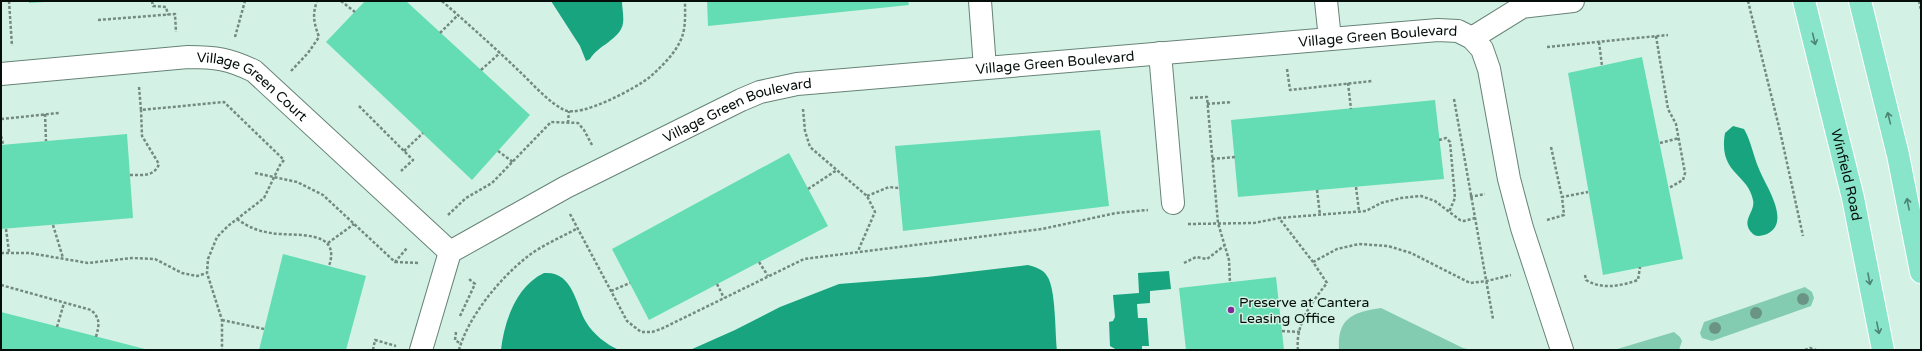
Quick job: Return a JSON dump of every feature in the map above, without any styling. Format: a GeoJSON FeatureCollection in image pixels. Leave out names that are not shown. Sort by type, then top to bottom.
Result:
{"type":"FeatureCollection","features":[{"type":"Feature","properties":{"kind":"main road","name":"Winfield Road"},"geometry":{"type":"LineString","coordinates":[[1804,1],[1853,198],[1883,350]]}},
{"type":"Feature","properties":{"kind":"main road"},"geometry":{"type":"LineString","coordinates":[[1860,1],[1918,242],[1921,272]]}},
{"type":"Feature","properties":{"kind":"street"},"geometry":{"type":"LineString","coordinates":[[980,1],[985,68]]}},
{"type":"Feature","properties":{"kind":"street"},"geometry":{"type":"LineString","coordinates":[[1326,1],[1330,39]]}},
{"type":"Feature","properties":{"kind":"street"},"geometry":{"type":"LineString","coordinates":[[1472,38],[1522,7],[1573,1]]}},
{"type":"Feature","properties":{"kind":"street","name":"Village Green Boulevard"},"geometry":{"type":"LineString","coordinates":[[450,252],[566,187],[760,92],[797,84],[1438,30],[1458,31],[1472,38],[1482,49],[1489,69],[1510,179],[1535,269],[1562,350]]}},
{"type":"Feature","properties":{"kind":"street"},"geometry":{"type":"LineString","coordinates":[[1160,53],[1173,203]]}},
{"type":"Feature","properties":{"kind":"street","name":"Village Green Court"},"geometry":{"type":"LineString","coordinates":[[1,74],[188,57],[216,57],[237,63],[254,71],[450,252]]}},
{"type":"Feature","properties":{"kind":"street"},"geometry":{"type":"LineString","coordinates":[[411,348],[450,252]]}},
{"type":"Feature","properties":{"kind":"path"},"geometry":{"type":"LineString","coordinates":[[9,1],[12,49]]}},
{"type":"Feature","properties":{"kind":"path"},"geometry":{"type":"LineString","coordinates":[[152,1],[153,6],[166,7],[168,15]]}},
{"type":"Feature","properties":{"kind":"path"},"geometry":{"type":"LineString","coordinates":[[234,41],[245,1]]}},
{"type":"Feature","properties":{"kind":"path"},"geometry":{"type":"LineString","coordinates":[[290,72],[308,53],[320,37],[314,22],[313,11],[317,1]]}},
{"type":"Feature","properties":{"kind":"path"},"geometry":{"type":"LineString","coordinates":[[341,1],[355,12]]}},
{"type":"Feature","properties":{"kind":"path"},"geometry":{"type":"LineString","coordinates":[[442,1],[551,101],[569,111],[577,111],[591,107],[622,94],[649,78],[669,59],[682,36],[685,1]]}},
{"type":"Feature","properties":{"kind":"path"},"geometry":{"type":"LineString","coordinates":[[1748,1],[1780,131],[1803,236]]}},
{"type":"Feature","properties":{"kind":"path"},"geometry":{"type":"LineString","coordinates":[[1919,1],[1921,10]]}},
{"type":"Feature","properties":{"kind":"path"},"geometry":{"type":"LineString","coordinates":[[98,20],[175,14],[176,36]]}},
{"type":"Feature","properties":{"kind":"path"},"geometry":{"type":"LineString","coordinates":[[440,33],[458,15]]}},
{"type":"Feature","properties":{"kind":"path"},"geometry":{"type":"LineString","coordinates":[[1546,47],[1668,35]]}},
{"type":"Feature","properties":{"kind":"path"},"geometry":{"type":"LineString","coordinates":[[1656,36],[1668,109],[1676,124],[1685,173],[1683,180],[1669,188]]}},
{"type":"Feature","properties":{"kind":"path"},"geometry":{"type":"LineString","coordinates":[[1599,42],[1602,66]]}},
{"type":"Feature","properties":{"kind":"path"},"geometry":{"type":"LineString","coordinates":[[481,70],[500,53]]}},
{"type":"Feature","properties":{"kind":"path"},"geometry":{"type":"LineString","coordinates":[[1287,68],[1290,90],[1372,81]]}},
{"type":"Feature","properties":{"kind":"path"},"geometry":{"type":"LineString","coordinates":[[130,175],[150,174],[157,169],[159,164],[142,136],[139,80]]}},
{"type":"Feature","properties":{"kind":"path"},"geometry":{"type":"LineString","coordinates":[[1348,83],[1350,109]]}},
{"type":"Feature","properties":{"kind":"path"},"geometry":{"type":"LineString","coordinates":[[1186,98],[1207,97],[1218,223],[1229,260],[1230,283]]}},
{"type":"Feature","properties":{"kind":"path"},"geometry":{"type":"LineString","coordinates":[[1454,99],[1470,197],[1493,319]]}},
{"type":"Feature","properties":{"kind":"path"},"geometry":{"type":"LineString","coordinates":[[140,110],[224,102],[284,160],[273,178],[264,198],[217,237],[208,259],[207,273],[222,320],[222,350]]}},
{"type":"Feature","properties":{"kind":"path"},"geometry":{"type":"LineString","coordinates":[[1207,104],[1232,102]]}},
{"type":"Feature","properties":{"kind":"path"},"geometry":{"type":"LineString","coordinates":[[359,106],[413,160],[399,173]]}},
{"type":"Feature","properties":{"kind":"path"},"geometry":{"type":"LineString","coordinates":[[803,108],[805,131],[810,147],[867,196],[875,212],[858,252]]}},
{"type":"Feature","properties":{"kind":"path"},"geometry":{"type":"LineString","coordinates":[[568,123],[569,111]]}},
{"type":"Feature","properties":{"kind":"path"},"geometry":{"type":"LineString","coordinates":[[1,118],[59,113]]}},
{"type":"Feature","properties":{"kind":"path"},"geometry":{"type":"LineString","coordinates":[[45,114],[46,141]]}},
{"type":"Feature","properties":{"kind":"path"},"geometry":{"type":"LineString","coordinates":[[444,220],[466,198],[492,183],[552,122],[578,123],[584,130],[593,148]]}},
{"type":"Feature","properties":{"kind":"path"},"geometry":{"type":"LineString","coordinates":[[404,151],[423,134]]}},
{"type":"Feature","properties":{"kind":"path"},"geometry":{"type":"LineString","coordinates":[[1,136],[3,144]]}},
{"type":"Feature","properties":{"kind":"path"},"geometry":{"type":"LineString","coordinates":[[1440,140],[1446,138],[1450,142],[1451,149],[1455,198],[1449,212]]}},
{"type":"Feature","properties":{"kind":"path"},"geometry":{"type":"LineString","coordinates":[[1660,143],[1679,138]]}},
{"type":"Feature","properties":{"kind":"path"},"geometry":{"type":"LineString","coordinates":[[1546,221],[1564,215],[1562,197],[1551,147]]}},
{"type":"Feature","properties":{"kind":"path"},"geometry":{"type":"LineString","coordinates":[[498,151],[513,162]]}},
{"type":"Feature","properties":{"kind":"path"},"geometry":{"type":"LineString","coordinates":[[1212,160],[1235,157]]}},
{"type":"Feature","properties":{"kind":"path"},"geometry":{"type":"LineString","coordinates":[[808,189],[837,170]]}},
{"type":"Feature","properties":{"kind":"path"},"geometry":{"type":"LineString","coordinates":[[255,173],[297,182],[323,195],[395,262],[424,263]]}},
{"type":"Feature","properties":{"kind":"path"},"geometry":{"type":"LineString","coordinates":[[867,196],[889,187],[899,188]]}},
{"type":"Feature","properties":{"kind":"path"},"geometry":{"type":"LineString","coordinates":[[1356,187],[1359,211]]}},
{"type":"Feature","properties":{"kind":"path"},"geometry":{"type":"LineString","coordinates":[[1317,190],[1320,215]]}},
{"type":"Feature","properties":{"kind":"path"},"geometry":{"type":"LineString","coordinates":[[1562,197],[1588,192]]}},
{"type":"Feature","properties":{"kind":"path"},"geometry":{"type":"LineString","coordinates":[[1470,197],[1490,193]]}},
{"type":"Feature","properties":{"kind":"path"},"geometry":{"type":"LineString","coordinates":[[1173,203],[1173,224],[1254,223],[1279,218],[1366,211],[1381,203],[1400,198],[1421,196],[1435,201],[1460,220],[1475,218]]}},
{"type":"Feature","properties":{"kind":"path"},"geometry":{"type":"LineString","coordinates":[[568,209],[627,321],[641,332],[652,332],[804,259],[1042,229],[1116,213],[1150,209]]}},
{"type":"Feature","properties":{"kind":"path"},"geometry":{"type":"LineString","coordinates":[[1279,218],[1313,262],[1327,283],[1309,307],[1300,332],[1298,350]]}},
{"type":"Feature","properties":{"kind":"path"},"geometry":{"type":"LineString","coordinates":[[237,219],[249,228],[271,234],[293,234],[324,240],[328,243],[332,253],[329,266]]}},
{"type":"Feature","properties":{"kind":"path"},"geometry":{"type":"LineString","coordinates":[[328,243],[354,224]]}},
{"type":"Feature","properties":{"kind":"path"},"geometry":{"type":"LineString","coordinates":[[53,225],[63,258]]}},
{"type":"Feature","properties":{"kind":"path"},"geometry":{"type":"LineString","coordinates":[[459,350],[474,318],[495,288],[528,256],[578,228]]}},
{"type":"Feature","properties":{"kind":"path"},"geometry":{"type":"LineString","coordinates":[[6,229],[9,252]]}},
{"type":"Feature","properties":{"kind":"path"},"geometry":{"type":"LineString","coordinates":[[1313,262],[1337,249],[1359,244],[1388,246],[1411,253],[1470,283],[1513,275]]}},
{"type":"Feature","properties":{"kind":"path"},"geometry":{"type":"LineString","coordinates":[[395,262],[408,246]]}},
{"type":"Feature","properties":{"kind":"path"},"geometry":{"type":"LineString","coordinates":[[1184,263],[1196,257],[1207,259],[1224,246]]}},
{"type":"Feature","properties":{"kind":"path"},"geometry":{"type":"LineString","coordinates":[[1,253],[29,253],[88,263],[132,258],[154,259],[182,273],[197,276],[207,273]]}},
{"type":"Feature","properties":{"kind":"path"},"geometry":{"type":"LineString","coordinates":[[759,262],[768,276]]}},
{"type":"Feature","properties":{"kind":"path"},"geometry":{"type":"LineString","coordinates":[[1585,275],[1586,280],[1594,285],[1605,287],[1623,285],[1638,280],[1640,267]]}},
{"type":"Feature","properties":{"kind":"path"},"geometry":{"type":"LineString","coordinates":[[459,319],[475,284],[466,276]]}},
{"type":"Feature","properties":{"kind":"path"},"geometry":{"type":"LineString","coordinates":[[611,291],[630,283]]}},
{"type":"Feature","properties":{"kind":"path"},"geometry":{"type":"LineString","coordinates":[[1,284],[91,310],[98,316],[99,323],[96,337]]}},
{"type":"Feature","properties":{"kind":"path"},"geometry":{"type":"LineString","coordinates":[[717,284],[724,298]]}},
{"type":"Feature","properties":{"kind":"path"},"geometry":{"type":"LineString","coordinates":[[57,327],[64,303]]}},
{"type":"Feature","properties":{"kind":"path"},"geometry":{"type":"LineString","coordinates":[[222,320],[264,329]]}},
{"type":"Feature","properties":{"kind":"path"},"geometry":{"type":"LineString","coordinates":[[456,326],[455,340],[461,344]]}},
{"type":"Feature","properties":{"kind":"path"},"geometry":{"type":"LineString","coordinates":[[1282,331],[1300,332]]}},
{"type":"Feature","properties":{"kind":"path"},"geometry":{"type":"LineString","coordinates":[[373,350],[375,340],[411,348]]}},
{"type":"Feature","properties":{"kind":"path"},"geometry":{"type":"LineString","coordinates":[[1805,350],[1810,348],[1816,350]]}},
{"type":"Feature","properties":{"kind":"shaded area"},"geometry":{"type":"Polygon","coordinates":[[[551,1],[622,1],[623,23],[621,29],[614,38],[586,61],[580,46],[551,1]]]}},
{"type":"Feature","properties":{"kind":"shaded area"},"geometry":{"type":"Polygon","coordinates":[[[1733,126],[1744,129],[1759,169],[1775,203],[1777,221],[1774,228],[1767,234],[1757,236],[1754,235],[1749,229],[1748,221],[1753,200],[1746,184],[1734,172],[1726,157],[1724,147],[1725,133],[1733,126]]]}},
{"type":"Feature","properties":{"kind":"shaded area"},"geometry":{"type":"Polygon","coordinates":[[[1028,265],[1043,272],[1050,282],[1054,300],[1057,350],[690,350],[735,330],[780,307],[839,284],[927,277],[1028,265]]]}},
{"type":"Feature","properties":{"kind":"shaded area"},"geometry":{"type":"Polygon","coordinates":[[[1169,271],[1171,289],[1150,291],[1150,303],[1137,304],[1138,318],[1147,318],[1149,346],[1142,346],[1142,350],[1117,350],[1110,346],[1109,322],[1113,321],[1115,317],[1113,295],[1139,293],[1138,273],[1169,271]]]}},
{"type":"Feature","properties":{"kind":"shaded area"},"geometry":{"type":"Polygon","coordinates":[[[544,273],[554,274],[561,277],[567,283],[572,290],[582,314],[592,331],[601,339],[619,350],[501,350],[505,328],[513,306],[526,287],[534,279],[544,273]]]}},
{"type":"Feature","properties":{"kind":"shaded area"},"geometry":{"type":"Polygon","coordinates":[[[1805,287],[1812,292],[1814,298],[1811,306],[1712,341],[1702,338],[1700,333],[1704,322],[1805,287]]]}},
{"type":"Feature","properties":{"kind":"shaded area"},"geometry":{"type":"Polygon","coordinates":[[[1381,308],[1463,348],[1472,350],[1339,350],[1341,330],[1349,318],[1362,312],[1381,308]]]}},
{"type":"Feature","properties":{"kind":"shaded area"},"geometry":{"type":"Polygon","coordinates":[[[1674,332],[1682,341],[1679,350],[1614,350],[1674,332]]]}},
{"type":"Feature","properties":{"kind":"building"},"geometry":{"type":"Polygon","coordinates":[[[29,1],[45,1],[45,2],[29,3],[29,1]]]}},
{"type":"Feature","properties":{"kind":"building"},"geometry":{"type":"Polygon","coordinates":[[[365,1],[406,1],[530,115],[472,180],[326,42],[365,1]]]}},
{"type":"Feature","properties":{"kind":"building"},"geometry":{"type":"Polygon","coordinates":[[[707,1],[908,1],[909,5],[708,26],[707,1]]]}},
{"type":"Feature","properties":{"kind":"building"},"geometry":{"type":"Polygon","coordinates":[[[1642,57],[1683,259],[1603,275],[1568,73],[1642,57]]]}},
{"type":"Feature","properties":{"kind":"building"},"geometry":{"type":"Polygon","coordinates":[[[1435,100],[1444,179],[1238,197],[1231,120],[1435,100]]]}},
{"type":"Feature","properties":{"kind":"building"},"geometry":{"type":"Polygon","coordinates":[[[1100,130],[1109,206],[903,231],[895,146],[1100,130]]]}},
{"type":"Feature","properties":{"kind":"building"},"geometry":{"type":"Polygon","coordinates":[[[127,134],[133,218],[1,229],[1,145],[127,134]]]}},
{"type":"Feature","properties":{"kind":"building"},"geometry":{"type":"Polygon","coordinates":[[[789,153],[828,226],[649,320],[612,249],[789,153]]]}},
{"type":"Feature","properties":{"kind":"building"},"geometry":{"type":"Polygon","coordinates":[[[283,254],[366,276],[346,350],[259,350],[283,254]]]}},
{"type":"Feature","properties":{"kind":"building","name":"Preserve at Cantera Leasing Office"},"geometry":{"type":"Polygon","coordinates":[[[1276,277],[1284,350],[1186,350],[1179,288],[1276,277]]]}},
{"type":"Feature","properties":{"kind":"building"},"geometry":{"type":"Polygon","coordinates":[[[1,312],[145,349],[145,350],[1,350],[1,312]]]}},
{"type":"Feature","properties":{"kind":"place","name":"Preserve at Cantera Leasing Office"},"geometry":{"type":"Point","coordinates":[1231,310]}}]}
